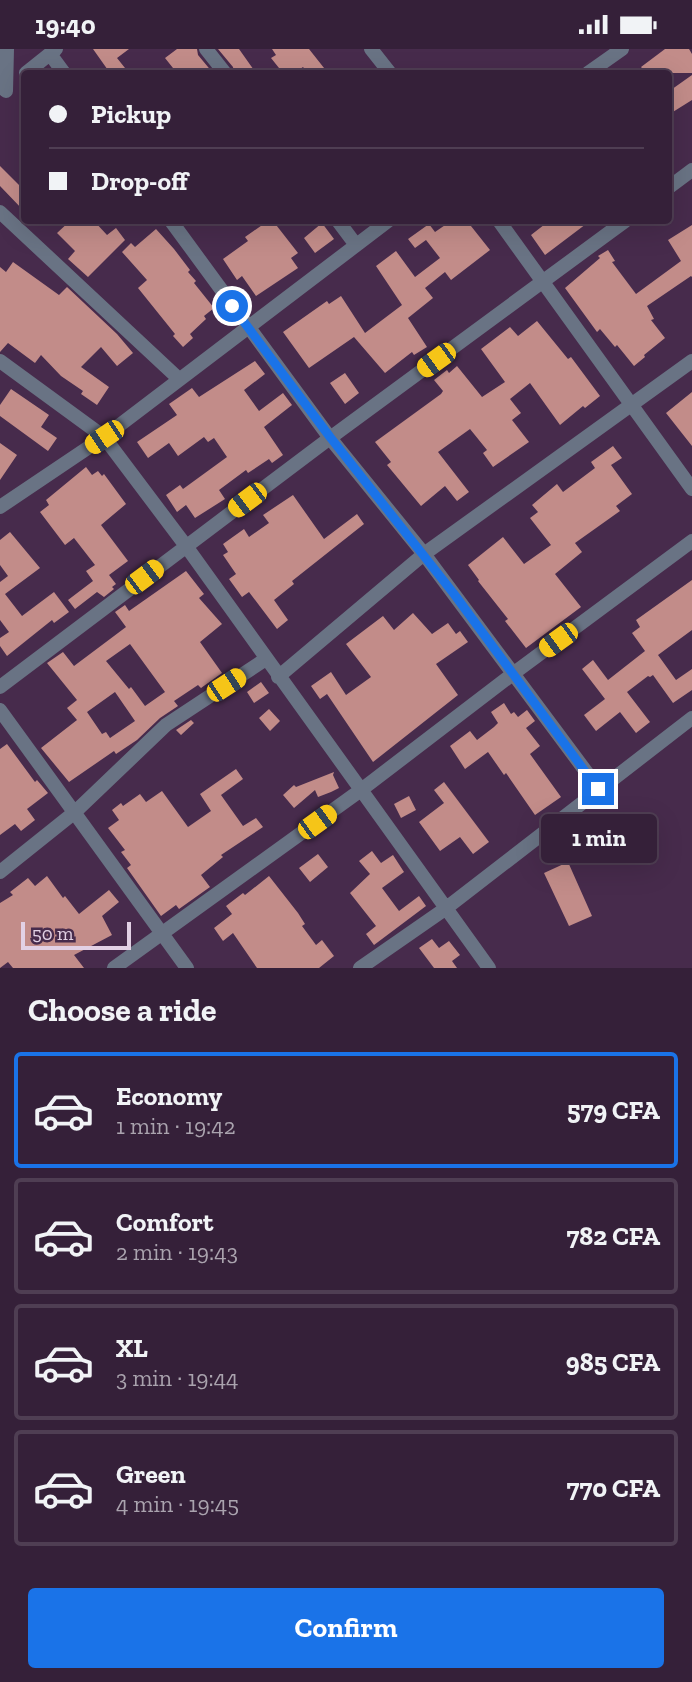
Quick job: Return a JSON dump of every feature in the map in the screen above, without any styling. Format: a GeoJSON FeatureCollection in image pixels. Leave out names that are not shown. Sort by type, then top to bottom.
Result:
{"type":"FeatureCollection","features":[{"type":"Feature","properties":{"kind":"street"},"geometry":{"type":"LineString","coordinates":[[3,94],[7,49]]}},
{"type":"Feature","properties":{"kind":"street"},"geometry":{"type":"LineString","coordinates":[[206,49],[223,70]]}},
{"type":"Feature","properties":{"kind":"street"},"geometry":{"type":"LineString","coordinates":[[371,49],[388,70]]}},
{"type":"Feature","properties":{"kind":"street"},"geometry":{"type":"LineString","coordinates":[[592,70],[622,49]]}},
{"type":"Feature","properties":{"kind":"street"},"geometry":{"type":"LineString","coordinates":[[30,70],[53,51],[62,70]]}},
{"type":"Feature","properties":{"kind":"street"},"geometry":{"type":"LineString","coordinates":[[3,94],[21,78]]}},
{"type":"Feature","properties":{"kind":"street"},"geometry":{"type":"LineString","coordinates":[[672,185],[692,170]]}},
{"type":"Feature","properties":{"kind":"street"},"geometry":{"type":"LineString","coordinates":[[0,212],[179,379]]}},
{"type":"Feature","properties":{"kind":"street"},"geometry":{"type":"LineString","coordinates":[[173,224],[330,437],[424,554],[598,789]]}},
{"type":"Feature","properties":{"kind":"street"},"geometry":{"type":"LineString","coordinates":[[340,224],[356,244]]}},
{"type":"Feature","properties":{"kind":"street"},"geometry":{"type":"LineString","coordinates":[[0,507],[104,437],[384,224]]}},
{"type":"Feature","properties":{"kind":"street"},"geometry":{"type":"LineString","coordinates":[[501,224],[692,489]]}},
{"type":"Feature","properties":{"kind":"street"},"geometry":{"type":"LineString","coordinates":[[0,687],[330,437],[621,224]]}},
{"type":"Feature","properties":{"kind":"street"},"geometry":{"type":"LineString","coordinates":[[0,361],[104,437],[186,546],[489,968]]}},
{"type":"Feature","properties":{"kind":"street"},"geometry":{"type":"LineString","coordinates":[[278,677],[424,554],[692,361]]}},
{"type":"Feature","properties":{"kind":"street"},"geometry":{"type":"LineString","coordinates":[[114,968],[361,790],[692,541]]}},
{"type":"Feature","properties":{"kind":"street"},"geometry":{"type":"LineString","coordinates":[[0,872],[75,812],[166,725],[266,659]]}},
{"type":"Feature","properties":{"kind":"street"},"geometry":{"type":"LineString","coordinates":[[0,710],[187,968]]}},
{"type":"Feature","properties":{"kind":"street"},"geometry":{"type":"LineString","coordinates":[[360,968],[445,909],[692,718]]}},
{"type":"Feature","properties":{"kind":"building"},"geometry":{"type":"Polygon","coordinates":[[[93,49],[129,49],[117,58],[127,70],[108,70],[93,49]]]}},
{"type":"Feature","properties":{"kind":"building"},"geometry":{"type":"Polygon","coordinates":[[[177,49],[197,49],[198,55],[210,70],[175,70],[165,58],[177,49]]]}},
{"type":"Feature","properties":{"kind":"building"},"geometry":{"type":"Polygon","coordinates":[[[218,49],[239,49],[254,70],[234,70],[218,49]]]}},
{"type":"Feature","properties":{"kind":"building"},"geometry":{"type":"Polygon","coordinates":[[[272,49],[309,49],[326,70],[306,70],[303,67],[298,70],[281,70],[271,58],[276,55],[272,49]]]}},
{"type":"Feature","properties":{"kind":"building"},"geometry":{"type":"Polygon","coordinates":[[[665,49],[689,49],[692,54],[692,73],[644,70],[641,67],[665,49]]]}},
{"type":"Feature","properties":{"kind":"building"},"geometry":{"type":"Polygon","coordinates":[[[692,75],[692,100],[672,112],[672,89],[692,75]]]}},
{"type":"Feature","properties":{"kind":"building"},"geometry":{"type":"Polygon","coordinates":[[[0,166],[21,187],[21,208],[0,186],[0,166]]]}},
{"type":"Feature","properties":{"kind":"building"},"geometry":{"type":"Polygon","coordinates":[[[67,224],[97,224],[107,235],[116,228],[125,240],[88,277],[68,259],[75,251],[57,233],[67,224]]]}},
{"type":"Feature","properties":{"kind":"building"},"geometry":{"type":"Polygon","coordinates":[[[264,224],[275,224],[298,253],[291,258],[298,268],[256,296],[242,276],[237,280],[223,259],[248,241],[245,237],[264,224]]]}},
{"type":"Feature","properties":{"kind":"building"},"geometry":{"type":"Polygon","coordinates":[[[323,224],[334,239],[315,253],[304,238],[323,224]]]}},
{"type":"Feature","properties":{"kind":"building"},"geometry":{"type":"Polygon","coordinates":[[[429,224],[435,232],[447,224],[469,224],[490,250],[451,280],[445,272],[425,288],[433,298],[408,318],[427,347],[414,355],[412,352],[385,373],[354,337],[309,368],[283,332],[327,301],[329,304],[341,296],[365,333],[402,305],[376,266],[396,251],[415,277],[440,258],[426,240],[415,248],[408,239],[429,224]]]}},
{"type":"Feature","properties":{"kind":"building"},"geometry":{"type":"Polygon","coordinates":[[[545,224],[586,224],[545,255],[531,235],[545,224]]]}},
{"type":"Feature","properties":{"kind":"building"},"geometry":{"type":"Polygon","coordinates":[[[692,225],[692,277],[647,306],[654,319],[651,320],[665,338],[634,366],[600,329],[597,332],[565,288],[600,258],[598,256],[608,250],[615,261],[612,262],[636,294],[681,261],[668,240],[692,225]]]}},
{"type":"Feature","properties":{"kind":"building"},"geometry":{"type":"Polygon","coordinates":[[[156,229],[190,270],[188,272],[196,281],[194,283],[214,308],[204,316],[206,319],[190,334],[193,338],[183,347],[138,288],[147,280],[122,252],[131,243],[135,247],[156,229]]]}},
{"type":"Feature","properties":{"kind":"building"},"geometry":{"type":"Polygon","coordinates":[[[13,262],[59,295],[67,287],[117,334],[133,353],[117,366],[101,347],[81,367],[109,387],[97,405],[81,394],[83,391],[61,376],[41,355],[35,363],[8,343],[0,352],[0,267],[6,272],[13,262]]]}},
{"type":"Feature","properties":{"kind":"building"},"geometry":{"type":"Polygon","coordinates":[[[537,321],[568,359],[571,357],[600,396],[560,425],[530,383],[510,399],[521,413],[512,420],[529,442],[493,467],[483,453],[487,450],[470,429],[438,452],[469,492],[457,501],[445,486],[421,506],[387,465],[391,462],[375,442],[441,394],[443,391],[434,380],[447,370],[449,373],[457,366],[482,397],[505,382],[481,349],[510,327],[518,336],[537,321]]]}},
{"type":"Feature","properties":{"kind":"building"},"geometry":{"type":"Polygon","coordinates":[[[255,361],[265,374],[244,390],[259,411],[283,393],[292,405],[264,427],[283,455],[272,463],[269,459],[248,473],[246,470],[219,490],[225,499],[195,518],[186,505],[177,512],[166,495],[180,485],[183,489],[227,457],[214,438],[208,442],[204,437],[178,456],[169,443],[148,458],[137,442],[177,415],[169,404],[192,388],[199,397],[255,361]]]}},
{"type":"Feature","properties":{"kind":"building"},"geometry":{"type":"Polygon","coordinates":[[[345,373],[359,393],[345,404],[330,383],[345,373]]]}},
{"type":"Feature","properties":{"kind":"building"},"geometry":{"type":"Polygon","coordinates":[[[11,389],[49,415],[41,427],[57,438],[48,451],[0,416],[0,405],[11,389]]]}},
{"type":"Feature","properties":{"kind":"building"},"geometry":{"type":"Polygon","coordinates":[[[692,392],[692,446],[666,413],[692,392]]]}},
{"type":"Feature","properties":{"kind":"building"},"geometry":{"type":"Polygon","coordinates":[[[0,443],[17,455],[0,480],[0,443]]]}},
{"type":"Feature","properties":{"kind":"building"},"geometry":{"type":"Polygon","coordinates":[[[613,446],[622,458],[611,465],[632,494],[616,506],[620,511],[575,543],[582,552],[555,574],[581,607],[526,648],[468,565],[503,537],[524,564],[551,545],[530,518],[538,512],[532,505],[557,484],[563,492],[595,468],[591,462],[613,446]]]}},
{"type":"Feature","properties":{"kind":"building"},"geometry":{"type":"Polygon","coordinates":[[[86,467],[92,475],[98,471],[102,476],[104,474],[126,504],[101,525],[128,561],[109,575],[116,584],[112,587],[114,589],[104,597],[97,592],[75,609],[68,600],[93,581],[86,571],[95,565],[74,538],[65,545],[40,512],[49,505],[46,500],[86,467]]]}},
{"type":"Feature","properties":{"kind":"building"},"geometry":{"type":"Polygon","coordinates":[[[293,495],[324,539],[357,514],[364,524],[292,581],[294,584],[274,600],[288,620],[277,629],[249,592],[242,597],[229,579],[236,574],[223,555],[228,552],[223,544],[244,529],[249,537],[269,523],[263,515],[293,495]]]}},
{"type":"Feature","properties":{"kind":"building"},"geometry":{"type":"Polygon","coordinates":[[[10,532],[40,568],[5,594],[22,616],[54,592],[69,612],[54,623],[52,620],[7,656],[0,646],[0,638],[9,632],[0,620],[0,582],[8,576],[0,565],[0,540],[10,532]]]}},
{"type":"Feature","properties":{"kind":"building"},"geometry":{"type":"Polygon","coordinates":[[[186,571],[204,594],[199,598],[222,624],[200,642],[222,673],[201,688],[198,685],[174,701],[178,706],[160,718],[137,740],[116,754],[114,751],[69,782],[41,748],[77,720],[67,708],[77,700],[47,663],[63,652],[74,666],[126,627],[115,612],[125,605],[129,611],[186,571]],[[130,644],[106,661],[145,706],[165,692],[130,644]],[[115,692],[87,712],[102,734],[106,732],[110,738],[135,721],[115,692]]]}},
{"type":"Feature","properties":{"kind":"building"},"geometry":{"type":"Polygon","coordinates":[[[692,580],[692,630],[658,655],[676,680],[692,669],[692,690],[673,703],[653,675],[648,676],[627,692],[650,722],[636,733],[620,712],[596,731],[584,715],[605,699],[582,669],[593,660],[608,680],[645,651],[632,633],[640,627],[636,620],[692,580]]]}},
{"type":"Feature","properties":{"kind":"building"},"geometry":{"type":"Polygon","coordinates":[[[413,613],[432,634],[448,623],[456,634],[460,631],[468,642],[436,664],[458,695],[373,762],[327,694],[320,699],[311,686],[331,672],[346,695],[371,677],[346,644],[383,616],[394,630],[413,613]]]}},
{"type":"Feature","properties":{"kind":"building"},"geometry":{"type":"Polygon","coordinates":[[[261,682],[269,693],[254,703],[247,692],[261,682]]]}},
{"type":"Feature","properties":{"kind":"building"},"geometry":{"type":"Polygon","coordinates":[[[504,703],[511,714],[514,712],[518,717],[527,710],[535,721],[526,728],[540,746],[530,754],[561,797],[535,815],[488,752],[465,769],[450,746],[470,731],[477,740],[494,727],[498,723],[491,712],[504,703]]]}},
{"type":"Feature","properties":{"kind":"building"},"geometry":{"type":"Polygon","coordinates":[[[269,709],[280,721],[270,731],[259,718],[269,709]]]}},
{"type":"Feature","properties":{"kind":"building"},"geometry":{"type":"Polygon","coordinates":[[[191,720],[194,723],[181,735],[176,730],[191,720]]]}},
{"type":"Feature","properties":{"kind":"building"},"geometry":{"type":"Polygon","coordinates":[[[7,744],[35,782],[37,780],[48,793],[27,809],[35,820],[21,831],[15,824],[0,835],[0,749],[7,744]]]}},
{"type":"Feature","properties":{"kind":"building"},"geometry":{"type":"Polygon","coordinates":[[[236,769],[243,779],[221,795],[243,826],[256,818],[263,827],[221,855],[223,857],[201,875],[210,887],[179,909],[176,905],[161,916],[127,868],[131,865],[121,852],[125,850],[108,828],[119,820],[112,810],[140,794],[146,802],[162,791],[188,827],[211,811],[200,794],[236,769]]]}},
{"type":"Feature","properties":{"kind":"building"},"geometry":{"type":"Polygon","coordinates":[[[334,772],[339,788],[331,792],[318,797],[315,790],[294,808],[283,795],[294,785],[296,787],[334,772]]]}},
{"type":"Feature","properties":{"kind":"building"},"geometry":{"type":"Polygon","coordinates":[[[444,782],[489,842],[473,854],[460,837],[440,851],[419,822],[444,803],[434,790],[444,782]]]}},
{"type":"Feature","properties":{"kind":"building"},"geometry":{"type":"Polygon","coordinates":[[[409,796],[416,810],[401,818],[394,804],[409,796]]]}},
{"type":"Feature","properties":{"kind":"building"},"geometry":{"type":"Polygon","coordinates":[[[372,851],[381,863],[393,855],[404,872],[382,888],[399,911],[419,896],[426,906],[374,945],[366,934],[376,926],[350,893],[370,874],[359,861],[372,851]]]}},
{"type":"Feature","properties":{"kind":"building"},"geometry":{"type":"Polygon","coordinates":[[[318,854],[328,867],[310,882],[299,868],[318,854]]]}},
{"type":"Feature","properties":{"kind":"building"},"geometry":{"type":"Polygon","coordinates":[[[568,862],[592,916],[569,926],[544,873],[568,862]]]}},
{"type":"Feature","properties":{"kind":"building"},"geometry":{"type":"Polygon","coordinates":[[[47,876],[79,914],[109,890],[119,902],[102,916],[112,935],[74,955],[84,968],[13,968],[8,962],[0,968],[0,903],[13,895],[10,892],[28,878],[35,886],[47,876]]]}},
{"type":"Feature","properties":{"kind":"building"},"geometry":{"type":"Polygon","coordinates":[[[269,876],[298,913],[305,924],[302,926],[316,945],[322,940],[334,956],[319,968],[257,968],[233,933],[223,941],[214,928],[232,914],[226,906],[269,876]]]}},
{"type":"Feature","properties":{"kind":"building"},"geometry":{"type":"Polygon","coordinates":[[[432,939],[439,948],[449,941],[460,955],[452,961],[457,968],[434,968],[419,948],[432,939]]]}},
{"type":"Feature","properties":{"kind":"route"},"geometry":{"type":"LineString","coordinates":[[232,306],[330,437],[424,554],[598,789]]}}]}
